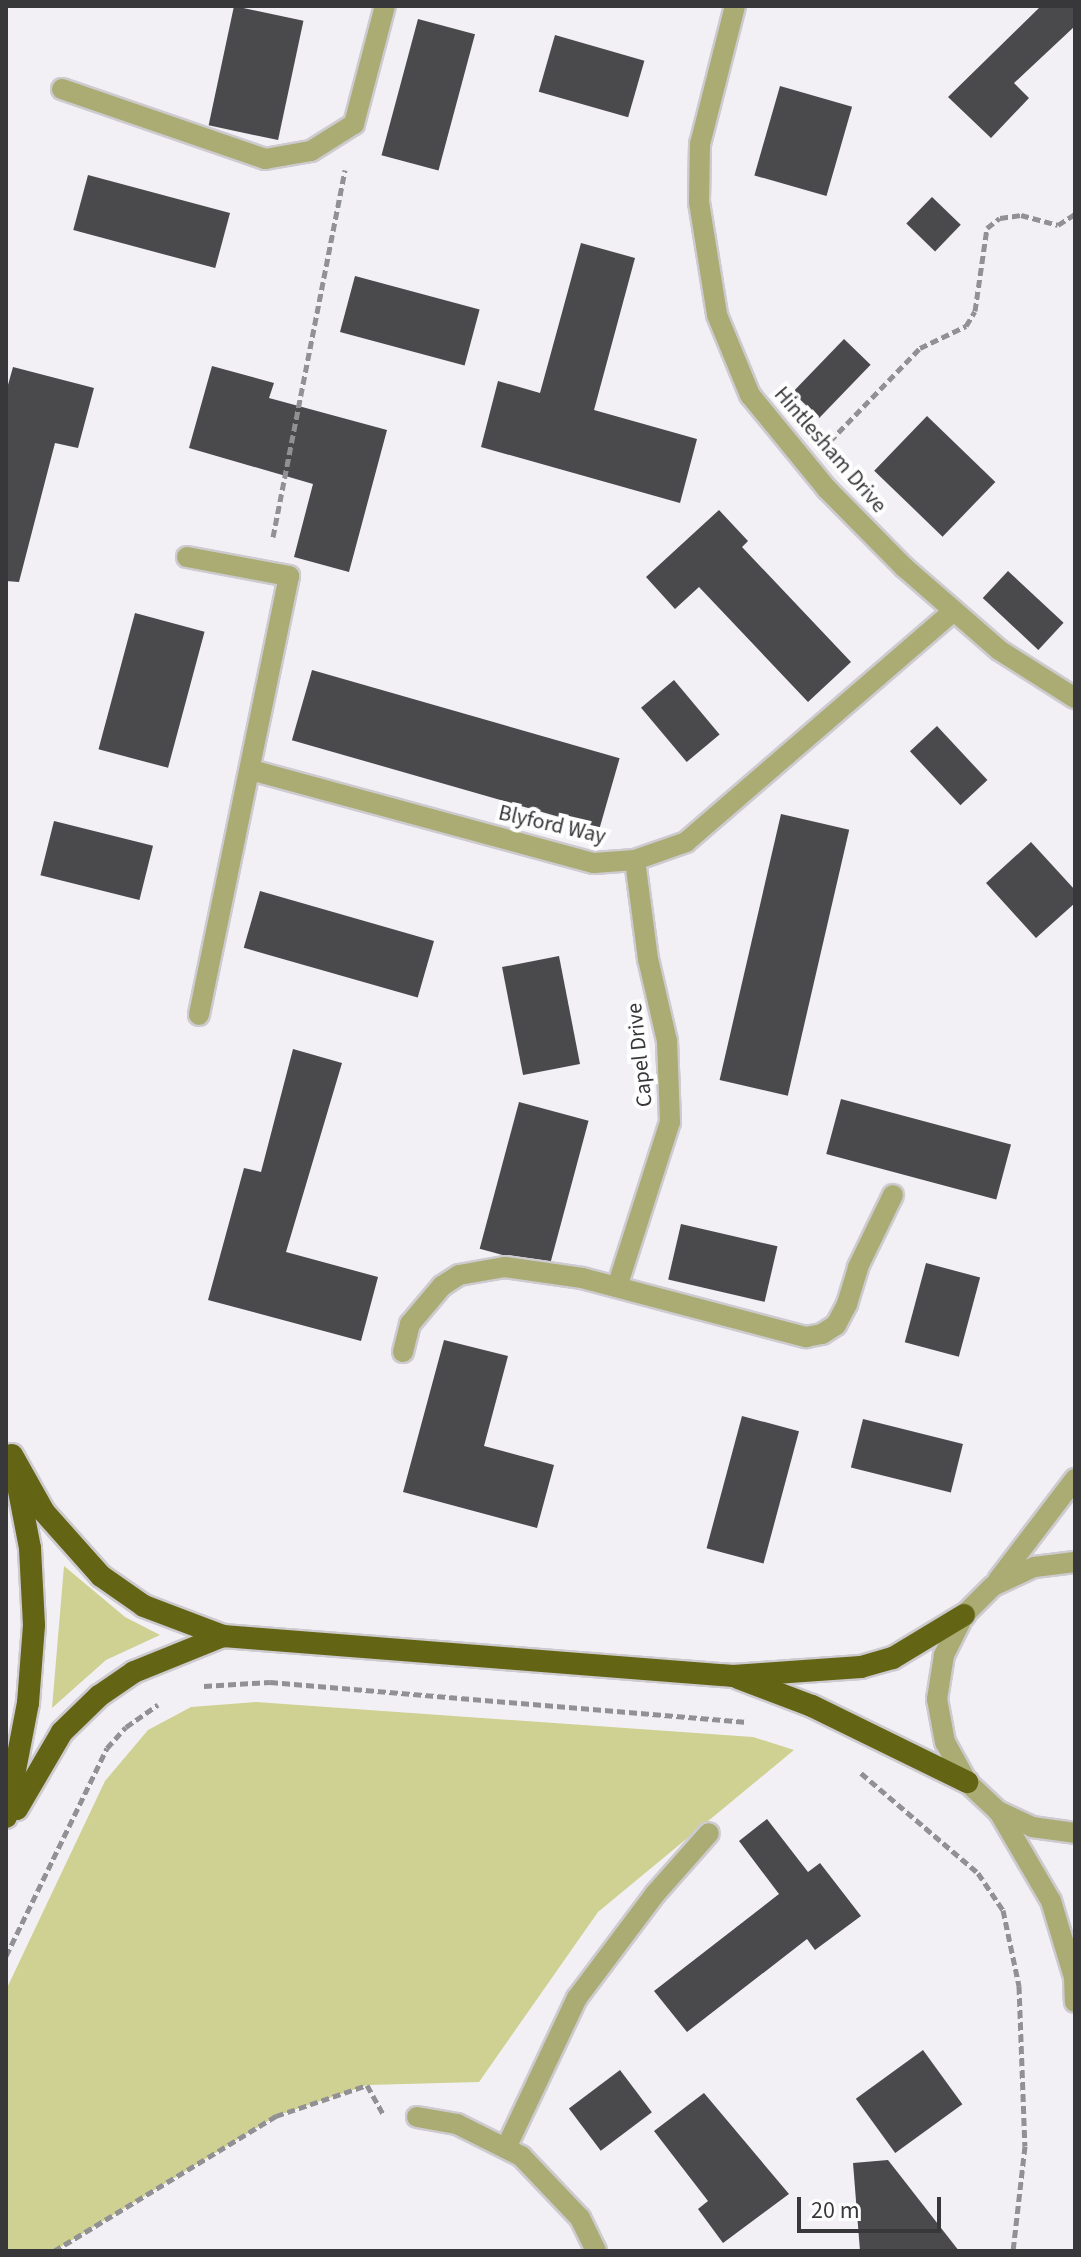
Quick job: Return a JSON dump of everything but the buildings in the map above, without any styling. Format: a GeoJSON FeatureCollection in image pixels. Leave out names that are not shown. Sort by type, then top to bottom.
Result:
{"type":"FeatureCollection","features":[{"type":"Feature","properties":{"kind":"highway"},"geometry":{"type":"LineString","coordinates":[[9,1450],[44,1512],[101,1576],[144,1606],[223,1636],[733,1676],[871,1664],[893,1658],[964,1615]]}},
{"type":"Feature","properties":{"kind":"highway"},"geometry":{"type":"LineString","coordinates":[[6,1817],[28,1703],[34,1625],[30,1548],[9,1450]]}},
{"type":"Feature","properties":{"kind":"highway"},"geometry":{"type":"LineString","coordinates":[[6,1828],[62,1732],[99,1696],[134,1672],[223,1636]]}},
{"type":"Feature","properties":{"kind":"highway"},"geometry":{"type":"LineString","coordinates":[[733,1676],[812,1706],[967,1782]]}},
{"type":"Feature","properties":{"kind":"street"},"geometry":{"type":"LineString","coordinates":[[62,89],[265,159],[311,151],[354,124],[385,6]]}},
{"type":"Feature","properties":{"kind":"street","name":"Hintlesham Drive"},"geometry":{"type":"LineString","coordinates":[[735,6],[700,144],[705,257],[717,315],[750,395],[807,464],[954,611],[999,650],[1075,698]]}},
{"type":"Feature","properties":{"kind":"street"},"geometry":{"type":"LineString","coordinates":[[187,557],[289,576],[199,1015]]}},
{"type":"Feature","properties":{"kind":"street","name":"Blyford Way"},"geometry":{"type":"LineString","coordinates":[[251,770],[594,863],[635,860],[686,842],[954,611]]}},
{"type":"Feature","properties":{"kind":"street","name":"Capel Drive"},"geometry":{"type":"LineString","coordinates":[[617,1287],[670,1122],[667,1041],[646,947],[635,860]]}},
{"type":"Feature","properties":{"kind":"street"},"geometry":{"type":"LineString","coordinates":[[403,1352],[410,1324],[442,1286],[459,1275],[481,1269],[531,1269],[617,1287],[806,1337],[822,1334],[836,1325],[847,1304],[858,1267],[893,1195]]}},
{"type":"Feature","properties":{"kind":"street"},"geometry":{"type":"LineString","coordinates":[[1075,1479],[993,1586],[964,1615],[944,1655],[937,1699],[945,1742],[967,1782],[998,1811],[1051,1901],[1074,1976],[1075,2002]]}},
{"type":"Feature","properties":{"kind":"street"},"geometry":{"type":"LineString","coordinates":[[993,1586],[1034,1567],[1075,1562]]}},
{"type":"Feature","properties":{"kind":"street"},"geometry":{"type":"LineString","coordinates":[[998,1811],[1032,1827],[1075,1833]]}},
{"type":"Feature","properties":{"kind":"street"},"geometry":{"type":"LineString","coordinates":[[506,2148],[577,1998],[655,1894],[709,1833]]}},
{"type":"Feature","properties":{"kind":"street"},"geometry":{"type":"LineString","coordinates":[[417,2117],[457,2124],[521,2156],[580,2218],[596,2251]]}},
{"type":"Feature","properties":{"kind":"path"},"geometry":{"type":"LineString","coordinates":[[266,573],[354,124]]}},
{"type":"Feature","properties":{"kind":"path"},"geometry":{"type":"LineString","coordinates":[[807,464],[920,348],[966,326],[975,311],[987,228],[1000,218],[1021,215],[1058,225],[1075,214]]}},
{"type":"Feature","properties":{"kind":"path"},"geometry":{"type":"LineString","coordinates":[[195,1688],[270,1682],[758,1724]]}},
{"type":"Feature","properties":{"kind":"path"},"geometry":{"type":"LineString","coordinates":[[6,1956],[107,1748],[126,1727],[169,1698]]}},
{"type":"Feature","properties":{"kind":"path"},"geometry":{"type":"LineString","coordinates":[[850,1765],[978,1873],[1003,1910],[1019,1986],[1025,2146],[1013,2251]]}},
{"type":"Feature","properties":{"kind":"path"},"geometry":{"type":"LineString","coordinates":[[54,2251],[276,2116],[367,2085],[385,2118],[417,2117]]}},
{"type":"Feature","properties":{"kind":"green space"},"geometry":{"type":"Polygon","coordinates":[[[64,1566],[125,1617],[160,1635],[106,1660],[52,1708],[64,1566]]]}},
{"type":"Feature","properties":{"kind":"green space"},"geometry":{"type":"Polygon","coordinates":[[[256,1702],[753,1737],[794,1750],[598,1912],[479,2082],[367,2085],[276,2116],[54,2251],[6,2251],[6,1990],[105,1781],[148,1730],[191,1707],[256,1702]]]}}]}
